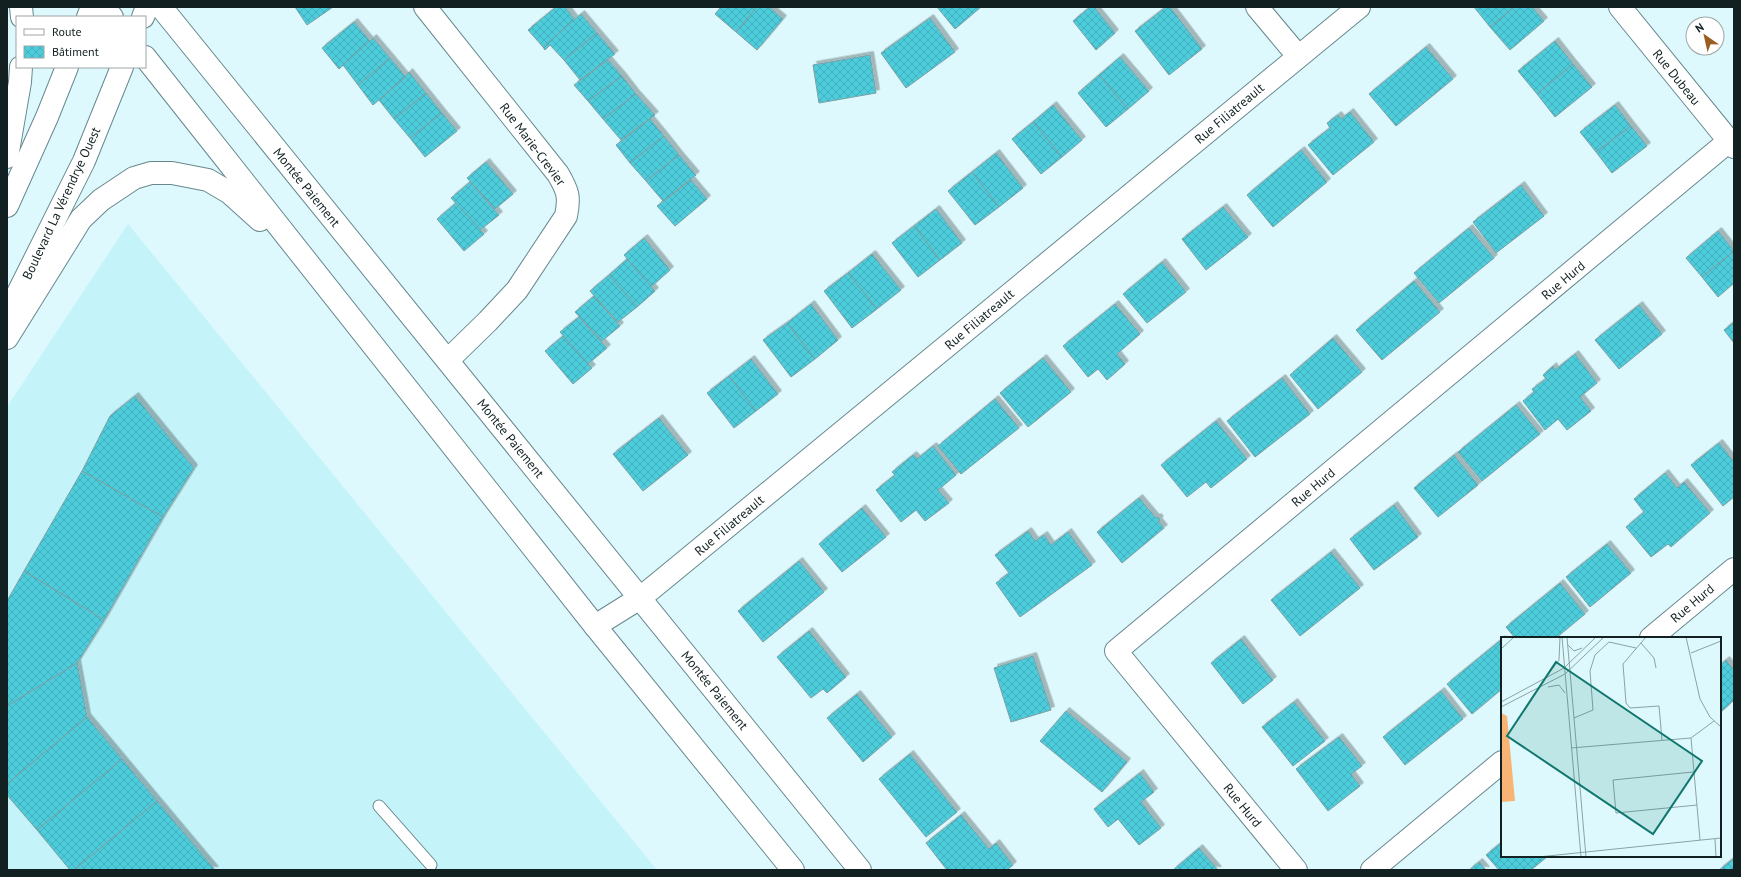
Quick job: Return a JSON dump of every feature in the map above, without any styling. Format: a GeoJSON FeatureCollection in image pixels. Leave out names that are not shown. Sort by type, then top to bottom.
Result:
{"type":"FeatureCollection","features":[{"type":"Feature","properties":{"kind":"main road"},"geometry":{"type":"LineString","coordinates":[[103,7],[111,16]]}},
{"type":"Feature","properties":{"kind":"main road","name":"Montée Paiement"},"geometry":{"type":"LineString","coordinates":[[161,7],[860,870]]}},
{"type":"Feature","properties":{"kind":"main road","name":"Rue Marie-Crevier"},"geometry":{"type":"LineString","coordinates":[[425,7],[558,174],[567,189],[569,202],[566,216],[517,290],[448,360]]}},
{"type":"Feature","properties":{"kind":"main road"},"geometry":{"type":"LineString","coordinates":[[1257,7],[1298,56]]}},
{"type":"Feature","properties":{"kind":"main road","name":"Rue Filiatreault"},"geometry":{"type":"LineString","coordinates":[[595,626],[640,598],[1359,7]]}},
{"type":"Feature","properties":{"kind":"main road","name":"Rue Dubeau"},"geometry":{"type":"LineString","coordinates":[[1620,7],[1732,144]]}},
{"type":"Feature","properties":{"kind":"main road"},"geometry":{"type":"LineString","coordinates":[[146,58],[595,626],[793,870]]}},
{"type":"Feature","properties":{"kind":"main road"},"geometry":{"type":"LineString","coordinates":[[7,157],[20,82],[21,68]]}},
{"type":"Feature","properties":{"kind":"main road"},"geometry":{"type":"LineString","coordinates":[[7,206],[67,68]]}},
{"type":"Feature","properties":{"kind":"main road","name":"Boulevard La Vérendrye Ouest"},"geometry":{"type":"LineString","coordinates":[[7,316],[84,161],[122,68]]}},
{"type":"Feature","properties":{"kind":"main road","name":"Rue Hurd"},"geometry":{"type":"LineString","coordinates":[[1296,870],[1116,650],[1732,144]]}},
{"type":"Feature","properties":{"kind":"main road"},"geometry":{"type":"LineString","coordinates":[[7,338],[81,219],[101,200],[119,187],[134,178],[152,173],[172,172],[208,180],[230,193],[310,267]]}},
{"type":"Feature","properties":{"kind":"main road","name":"Rue Hurd"},"geometry":{"type":"LineString","coordinates":[[1652,637],[1734,569]]}},
{"type":"Feature","properties":{"kind":"main road"},"geometry":{"type":"LineString","coordinates":[[1372,870],[1501,763]]}},
{"type":"Feature","properties":{"kind":"lane"},"geometry":{"type":"LineString","coordinates":[[380,806],[431,865]]}},
{"type":"Feature","properties":{"kind":"shaded area"},"geometry":{"type":"Polygon","coordinates":[[[128,224],[657,870],[8,870],[7,407],[128,224]]]}},
{"type":"Feature","properties":{"kind":"building"},"geometry":{"type":"Polygon","coordinates":[[[295,7],[333,7],[307,25],[295,7]]]}},
{"type":"Feature","properties":{"kind":"building"},"geometry":{"type":"Polygon","coordinates":[[[556,7],[565,7],[575,20],[543,47],[528,30],[556,7]]]}},
{"type":"Feature","properties":{"kind":"building"},"geometry":{"type":"Polygon","coordinates":[[[721,7],[757,7],[736,32],[715,14],[721,7]]]}},
{"type":"Feature","properties":{"kind":"building"},"geometry":{"type":"Polygon","coordinates":[[[757,7],[769,7],[783,19],[757,50],[736,32],[757,7]]]}},
{"type":"Feature","properties":{"kind":"building"},"geometry":{"type":"Polygon","coordinates":[[[937,7],[981,7],[955,29],[937,7]]]}},
{"type":"Feature","properties":{"kind":"building"},"geometry":{"type":"Polygon","coordinates":[[[1090,7],[1094,7],[1115,33],[1096,50],[1073,21],[1090,7]]]}},
{"type":"Feature","properties":{"kind":"building"},"geometry":{"type":"Polygon","coordinates":[[[1166,7],[1170,7],[1202,49],[1169,75],[1135,31],[1166,7]]]}},
{"type":"Feature","properties":{"kind":"building"},"geometry":{"type":"Polygon","coordinates":[[[1474,7],[1514,7],[1490,27],[1474,7]]]}},
{"type":"Feature","properties":{"kind":"building"},"geometry":{"type":"Polygon","coordinates":[[[1514,7],[1532,7],[1544,21],[1510,50],[1490,27],[1514,7]]]}},
{"type":"Feature","properties":{"kind":"building"},"geometry":{"type":"Polygon","coordinates":[[[581,14],[597,33],[564,60],[550,45],[545,50],[543,47],[581,14]]]}},
{"type":"Feature","properties":{"kind":"building"},"geometry":{"type":"Polygon","coordinates":[[[930,18],[955,52],[906,88],[881,53],[930,18]]]}},
{"type":"Feature","properties":{"kind":"building"},"geometry":{"type":"Polygon","coordinates":[[[354,22],[370,41],[339,69],[322,48],[354,22]]]}},
{"type":"Feature","properties":{"kind":"building"},"geometry":{"type":"Polygon","coordinates":[[[597,33],[615,54],[580,80],[564,60],[597,33]]]}},
{"type":"Feature","properties":{"kind":"building"},"geometry":{"type":"Polygon","coordinates":[[[373,38],[390,58],[358,85],[343,65],[373,38]]]}},
{"type":"Feature","properties":{"kind":"building"},"geometry":{"type":"Polygon","coordinates":[[[1555,41],[1573,64],[1537,94],[1518,71],[1555,41]]]}},
{"type":"Feature","properties":{"kind":"building"},"geometry":{"type":"Polygon","coordinates":[[[1426,47],[1453,79],[1396,126],[1369,94],[1426,47]]]}},
{"type":"Feature","properties":{"kind":"building"},"geometry":{"type":"Polygon","coordinates":[[[870,55],[876,93],[819,103],[813,65],[870,55]]]}},
{"type":"Feature","properties":{"kind":"building"},"geometry":{"type":"Polygon","coordinates":[[[1120,57],[1149,91],[1128,109],[1099,75],[1120,57]]]}},
{"type":"Feature","properties":{"kind":"building"},"geometry":{"type":"Polygon","coordinates":[[[390,58],[405,76],[373,105],[358,85],[390,58]]]}},
{"type":"Feature","properties":{"kind":"building"},"geometry":{"type":"Polygon","coordinates":[[[608,60],[622,76],[588,101],[574,85],[608,60]]]}},
{"type":"Feature","properties":{"kind":"building"},"geometry":{"type":"Polygon","coordinates":[[[1573,64],[1592,87],[1555,117],[1537,94],[1573,64]]]}},
{"type":"Feature","properties":{"kind":"building"},"geometry":{"type":"Polygon","coordinates":[[[409,72],[426,93],[394,119],[379,100],[409,72]]]}},
{"type":"Feature","properties":{"kind":"building"},"geometry":{"type":"Polygon","coordinates":[[[1099,75],[1128,109],[1106,127],[1078,93],[1099,75]]]}},
{"type":"Feature","properties":{"kind":"building"},"geometry":{"type":"Polygon","coordinates":[[[622,76],[636,94],[603,119],[588,101],[622,76]]]}},
{"type":"Feature","properties":{"kind":"building"},"geometry":{"type":"Polygon","coordinates":[[[426,93],[442,113],[410,138],[394,119],[426,93]]]}},
{"type":"Feature","properties":{"kind":"building"},"geometry":{"type":"Polygon","coordinates":[[[636,94],[655,115],[621,140],[603,119],[636,94]]]}},
{"type":"Feature","properties":{"kind":"building"},"geometry":{"type":"Polygon","coordinates":[[[1053,105],[1082,140],[1062,157],[1033,122],[1053,105]]]}},
{"type":"Feature","properties":{"kind":"building"},"geometry":{"type":"Polygon","coordinates":[[[1615,105],[1631,126],[1596,152],[1580,132],[1615,105]]]}},
{"type":"Feature","properties":{"kind":"building"},"geometry":{"type":"Polygon","coordinates":[[[1350,112],[1374,142],[1333,175],[1308,145],[1330,128],[1327,123],[1338,115],[1341,119],[1350,112]]]}},
{"type":"Feature","properties":{"kind":"building"},"geometry":{"type":"Polygon","coordinates":[[[442,113],[457,131],[425,157],[410,138],[442,113]]]}},
{"type":"Feature","properties":{"kind":"building"},"geometry":{"type":"Polygon","coordinates":[[[650,119],[664,136],[630,163],[616,145],[650,119]]]}},
{"type":"Feature","properties":{"kind":"building"},"geometry":{"type":"Polygon","coordinates":[[[1033,122],[1062,157],[1041,174],[1012,139],[1033,122]]]}},
{"type":"Feature","properties":{"kind":"building"},"geometry":{"type":"Polygon","coordinates":[[[1631,126],[1647,146],[1612,173],[1596,152],[1631,126]]]}},
{"type":"Feature","properties":{"kind":"building"},"geometry":{"type":"Polygon","coordinates":[[[664,136],[679,155],[646,181],[630,163],[664,136]]]}},
{"type":"Feature","properties":{"kind":"building"},"geometry":{"type":"Polygon","coordinates":[[[1301,150],[1327,182],[1273,227],[1247,195],[1301,150]]]}},
{"type":"Feature","properties":{"kind":"building"},"geometry":{"type":"Polygon","coordinates":[[[996,153],[1023,188],[999,207],[972,172],[996,153]]]}},
{"type":"Feature","properties":{"kind":"building"},"geometry":{"type":"Polygon","coordinates":[[[679,155],[696,175],[663,201],[646,181],[679,155]]]}},
{"type":"Feature","properties":{"kind":"building"},"geometry":{"type":"Polygon","coordinates":[[[486,162],[513,194],[495,209],[467,178],[486,162]]]}},
{"type":"Feature","properties":{"kind":"building"},"geometry":{"type":"Polygon","coordinates":[[[972,172],[999,207],[975,225],[948,191],[972,172]]]}},
{"type":"Feature","properties":{"kind":"building"},"geometry":{"type":"Polygon","coordinates":[[[691,180],[707,199],[675,226],[657,206],[691,180]]]}},
{"type":"Feature","properties":{"kind":"building"},"geometry":{"type":"Polygon","coordinates":[[[470,182],[499,215],[480,230],[451,198],[470,182]]]}},
{"type":"Feature","properties":{"kind":"building"},"geometry":{"type":"Polygon","coordinates":[[[1521,185],[1544,216],[1496,253],[1473,222],[1521,185]]]}},
{"type":"Feature","properties":{"kind":"building"},"geometry":{"type":"Polygon","coordinates":[[[456,203],[484,234],[464,251],[437,219],[456,203]]]}},
{"type":"Feature","properties":{"kind":"building"},"geometry":{"type":"Polygon","coordinates":[[[1223,207],[1248,237],[1206,270],[1182,239],[1223,207]]]}},
{"type":"Feature","properties":{"kind":"building"},"geometry":{"type":"Polygon","coordinates":[[[936,209],[962,243],[940,260],[914,226],[936,209]]]}},
{"type":"Feature","properties":{"kind":"building"},"geometry":{"type":"Polygon","coordinates":[[[914,226],[940,260],[918,277],[892,243],[914,226]]]}},
{"type":"Feature","properties":{"kind":"building"},"geometry":{"type":"Polygon","coordinates":[[[1469,228],[1494,258],[1439,303],[1414,273],[1469,228]]]}},
{"type":"Feature","properties":{"kind":"building"},"geometry":{"type":"Polygon","coordinates":[[[1718,231],[1734,251],[1702,277],[1686,258],[1718,231]]]}},
{"type":"Feature","properties":{"kind":"building"},"geometry":{"type":"Polygon","coordinates":[[[644,238],[670,270],[651,287],[624,255],[644,238]]]}},
{"type":"Feature","properties":{"kind":"building"},"geometry":{"type":"Polygon","coordinates":[[[1734,251],[1734,283],[1718,297],[1702,277],[1734,251]]]}},
{"type":"Feature","properties":{"kind":"building"},"geometry":{"type":"Polygon","coordinates":[[[872,254],[901,290],[877,309],[848,273],[872,254]]]}},
{"type":"Feature","properties":{"kind":"building"},"geometry":{"type":"Polygon","coordinates":[[[627,259],[655,291],[637,307],[609,275],[627,259]]]}},
{"type":"Feature","properties":{"kind":"building"},"geometry":{"type":"Polygon","coordinates":[[[1162,262],[1186,292],[1147,323],[1123,294],[1162,262]]]}},
{"type":"Feature","properties":{"kind":"building"},"geometry":{"type":"Polygon","coordinates":[[[848,273],[877,309],[852,328],[824,291],[848,273]]]}},
{"type":"Feature","properties":{"kind":"building"},"geometry":{"type":"Polygon","coordinates":[[[609,275],[637,307],[618,322],[590,291],[609,275]]]}},
{"type":"Feature","properties":{"kind":"building"},"geometry":{"type":"Polygon","coordinates":[[[1414,281],[1440,312],[1382,360],[1356,330],[1414,281]]]}},
{"type":"Feature","properties":{"kind":"building"},"geometry":{"type":"Polygon","coordinates":[[[594,296],[620,326],[602,341],[575,312],[594,296]]]}},
{"type":"Feature","properties":{"kind":"building"},"geometry":{"type":"Polygon","coordinates":[[[811,304],[838,340],[815,359],[787,323],[811,304]]]}},
{"type":"Feature","properties":{"kind":"building"},"geometry":{"type":"Polygon","coordinates":[[[1115,304],[1140,334],[1117,354],[1125,364],[1107,380],[1098,369],[1088,377],[1063,346],[1115,304]]]}},
{"type":"Feature","properties":{"kind":"building"},"geometry":{"type":"Polygon","coordinates":[[[1639,305],[1662,334],[1619,369],[1595,340],[1639,305]]]}},
{"type":"Feature","properties":{"kind":"building"},"geometry":{"type":"Polygon","coordinates":[[[579,317],[607,348],[588,364],[560,332],[579,317]]]}},
{"type":"Feature","properties":{"kind":"building"},"geometry":{"type":"Polygon","coordinates":[[[1734,322],[1734,343],[1724,330],[1734,322]]]}},
{"type":"Feature","properties":{"kind":"building"},"geometry":{"type":"Polygon","coordinates":[[[787,323],[815,359],[791,377],[763,340],[787,323]]]}},
{"type":"Feature","properties":{"kind":"building"},"geometry":{"type":"Polygon","coordinates":[[[563,336],[592,368],[573,384],[545,351],[563,336]]]}},
{"type":"Feature","properties":{"kind":"building"},"geometry":{"type":"Polygon","coordinates":[[[1333,338],[1362,372],[1318,409],[1290,375],[1333,338]]]}},
{"type":"Feature","properties":{"kind":"building"},"geometry":{"type":"Polygon","coordinates":[[[1575,354],[1597,383],[1580,397],[1591,411],[1567,430],[1558,419],[1545,430],[1523,401],[1534,392],[1532,389],[1546,379],[1543,375],[1553,366],[1555,370],[1575,354]]]}},
{"type":"Feature","properties":{"kind":"building"},"geometry":{"type":"Polygon","coordinates":[[[1043,358],[1071,392],[1028,427],[1000,393],[1043,358]]]}},
{"type":"Feature","properties":{"kind":"building"},"geometry":{"type":"Polygon","coordinates":[[[751,359],[778,394],[756,411],[729,376],[751,359]]]}},
{"type":"Feature","properties":{"kind":"building"},"geometry":{"type":"Polygon","coordinates":[[[729,376],[756,411],[734,428],[707,393],[729,376]]]}},
{"type":"Feature","properties":{"kind":"building"},"geometry":{"type":"Polygon","coordinates":[[[1282,378],[1310,414],[1255,457],[1227,421],[1282,378]]]}},
{"type":"Feature","properties":{"kind":"building"},"geometry":{"type":"Polygon","coordinates":[[[135,396],[194,468],[163,517],[82,471],[110,416],[135,396]]]}},
{"type":"Feature","properties":{"kind":"building"},"geometry":{"type":"Polygon","coordinates":[[[995,399],[1019,428],[961,474],[938,446],[995,399]]]}},
{"type":"Feature","properties":{"kind":"building"},"geometry":{"type":"Polygon","coordinates":[[[1516,405],[1540,434],[1482,481],[1458,452],[1516,405]]]}},
{"type":"Feature","properties":{"kind":"building"},"geometry":{"type":"Polygon","coordinates":[[[659,418],[688,455],[643,491],[613,454],[659,418]]]}},
{"type":"Feature","properties":{"kind":"building"},"geometry":{"type":"Polygon","coordinates":[[[1216,421],[1247,459],[1211,488],[1206,482],[1187,497],[1161,465],[1216,421]]]}},
{"type":"Feature","properties":{"kind":"building"},"geometry":{"type":"Polygon","coordinates":[[[1719,443],[1734,462],[1734,497],[1723,506],[1691,465],[1719,443]]]}},
{"type":"Feature","properties":{"kind":"building"},"geometry":{"type":"Polygon","coordinates":[[[933,446],[956,475],[938,490],[949,503],[925,521],[916,510],[901,522],[876,490],[895,475],[892,472],[913,455],[917,459],[933,446]]]}},
{"type":"Feature","properties":{"kind":"building"},"geometry":{"type":"Polygon","coordinates":[[[1454,455],[1478,485],[1438,517],[1414,488],[1454,455]]]}},
{"type":"Feature","properties":{"kind":"building"},"geometry":{"type":"Polygon","coordinates":[[[82,471],[163,517],[104,620],[24,571],[82,471]]]}},
{"type":"Feature","properties":{"kind":"building"},"geometry":{"type":"Polygon","coordinates":[[[1665,473],[1677,488],[1684,482],[1710,513],[1671,547],[1668,544],[1651,557],[1626,527],[1644,512],[1634,499],[1665,473]]]}},
{"type":"Feature","properties":{"kind":"building"},"geometry":{"type":"Polygon","coordinates":[[[1139,498],[1156,518],[1158,517],[1160,520],[1158,521],[1164,528],[1122,563],[1097,532],[1139,498]]]}},
{"type":"Feature","properties":{"kind":"building"},"geometry":{"type":"Polygon","coordinates":[[[1394,505],[1418,537],[1374,570],[1350,539],[1394,505]]]}},
{"type":"Feature","properties":{"kind":"building"},"geometry":{"type":"Polygon","coordinates":[[[862,508],[886,537],[842,572],[819,544],[862,508]]]}},
{"type":"Feature","properties":{"kind":"building"},"geometry":{"type":"Polygon","coordinates":[[[1028,531],[1035,541],[1044,535],[1051,545],[1068,532],[1092,565],[1020,617],[996,583],[1009,573],[995,555],[1028,531]]]}},
{"type":"Feature","properties":{"kind":"building"},"geometry":{"type":"Polygon","coordinates":[[[1607,544],[1631,573],[1590,607],[1566,577],[1607,544]]]}},
{"type":"Feature","properties":{"kind":"building"},"geometry":{"type":"Polygon","coordinates":[[[1331,552],[1360,588],[1300,636],[1271,600],[1331,552]]]}},
{"type":"Feature","properties":{"kind":"building"},"geometry":{"type":"Polygon","coordinates":[[[799,561],[824,592],[763,642],[738,611],[799,561]]]}},
{"type":"Feature","properties":{"kind":"building"},"geometry":{"type":"Polygon","coordinates":[[[24,571],[104,620],[77,663],[7,706],[7,601],[24,571]]]}},
{"type":"Feature","properties":{"kind":"building"},"geometry":{"type":"Polygon","coordinates":[[[1560,583],[1585,614],[1557,637],[1514,637],[1506,627],[1560,583]]]}},
{"type":"Feature","properties":{"kind":"building"},"geometry":{"type":"Polygon","coordinates":[[[809,631],[846,677],[827,693],[823,689],[811,698],[777,657],[809,631]]]}},
{"type":"Feature","properties":{"kind":"building"},"geometry":{"type":"Polygon","coordinates":[[[1241,639],[1273,680],[1243,704],[1211,663],[1241,639]]]}},
{"type":"Feature","properties":{"kind":"building"},"geometry":{"type":"Polygon","coordinates":[[[1501,640],[1501,690],[1472,714],[1447,684],[1501,640]]]}},
{"type":"Feature","properties":{"kind":"building"},"geometry":{"type":"Polygon","coordinates":[[[1033,656],[1051,710],[1011,722],[994,668],[1033,656]]]}},
{"type":"Feature","properties":{"kind":"building"},"geometry":{"type":"Polygon","coordinates":[[[1726,660],[1734,670],[1734,700],[1721,712],[1721,664],[1726,660]]]}},
{"type":"Feature","properties":{"kind":"building"},"geometry":{"type":"Polygon","coordinates":[[[77,663],[87,717],[7,784],[7,706],[77,663]]]}},
{"type":"Feature","properties":{"kind":"building"},"geometry":{"type":"Polygon","coordinates":[[[1441,691],[1463,719],[1405,765],[1383,737],[1441,691]]]}},
{"type":"Feature","properties":{"kind":"building"},"geometry":{"type":"Polygon","coordinates":[[[857,694],[892,737],[863,762],[827,718],[857,694]]]}},
{"type":"Feature","properties":{"kind":"building"},"geometry":{"type":"Polygon","coordinates":[[[1294,702],[1325,741],[1293,766],[1262,727],[1294,702]]]}},
{"type":"Feature","properties":{"kind":"building"},"geometry":{"type":"Polygon","coordinates":[[[1066,711],[1127,762],[1102,792],[1040,741],[1066,711]]]}},
{"type":"Feature","properties":{"kind":"building"},"geometry":{"type":"Polygon","coordinates":[[[87,717],[122,759],[37,830],[7,795],[7,784],[87,717]]]}},
{"type":"Feature","properties":{"kind":"building"},"geometry":{"type":"Polygon","coordinates":[[[1339,737],[1362,766],[1351,774],[1360,786],[1328,811],[1296,769],[1339,737]]]}},
{"type":"Feature","properties":{"kind":"building"},"geometry":{"type":"Polygon","coordinates":[[[910,754],[957,812],[926,837],[879,779],[910,754]]]}},
{"type":"Feature","properties":{"kind":"building"},"geometry":{"type":"Polygon","coordinates":[[[122,759],[157,801],[74,870],[70,870],[37,830],[122,759]]]}},
{"type":"Feature","properties":{"kind":"building"},"geometry":{"type":"Polygon","coordinates":[[[1140,773],[1154,792],[1141,802],[1161,828],[1139,845],[1118,819],[1108,827],[1094,809],[1140,773]]]}},
{"type":"Feature","properties":{"kind":"building"},"geometry":{"type":"Polygon","coordinates":[[[157,801],[215,870],[74,870],[157,801]]]}},
{"type":"Feature","properties":{"kind":"building"},"geometry":{"type":"Polygon","coordinates":[[[961,815],[989,849],[996,843],[1013,865],[1007,870],[947,870],[926,843],[961,815]]]}},
{"type":"Feature","properties":{"kind":"building"},"geometry":{"type":"Polygon","coordinates":[[[1501,843],[1501,857],[1547,857],[1531,870],[1499,870],[1486,855],[1501,843]]]}},
{"type":"Feature","properties":{"kind":"building"},"geometry":{"type":"Polygon","coordinates":[[[1199,848],[1218,870],[1173,870],[1199,848]]]}},
{"type":"Feature","properties":{"kind":"building"},"geometry":{"type":"Polygon","coordinates":[[[1734,858],[1734,870],[1719,870],[1734,858]]]}},
{"type":"Feature","properties":{"kind":"building"},"geometry":{"type":"Polygon","coordinates":[[[1479,862],[1486,870],[1469,870],[1479,862]]]}}]}
